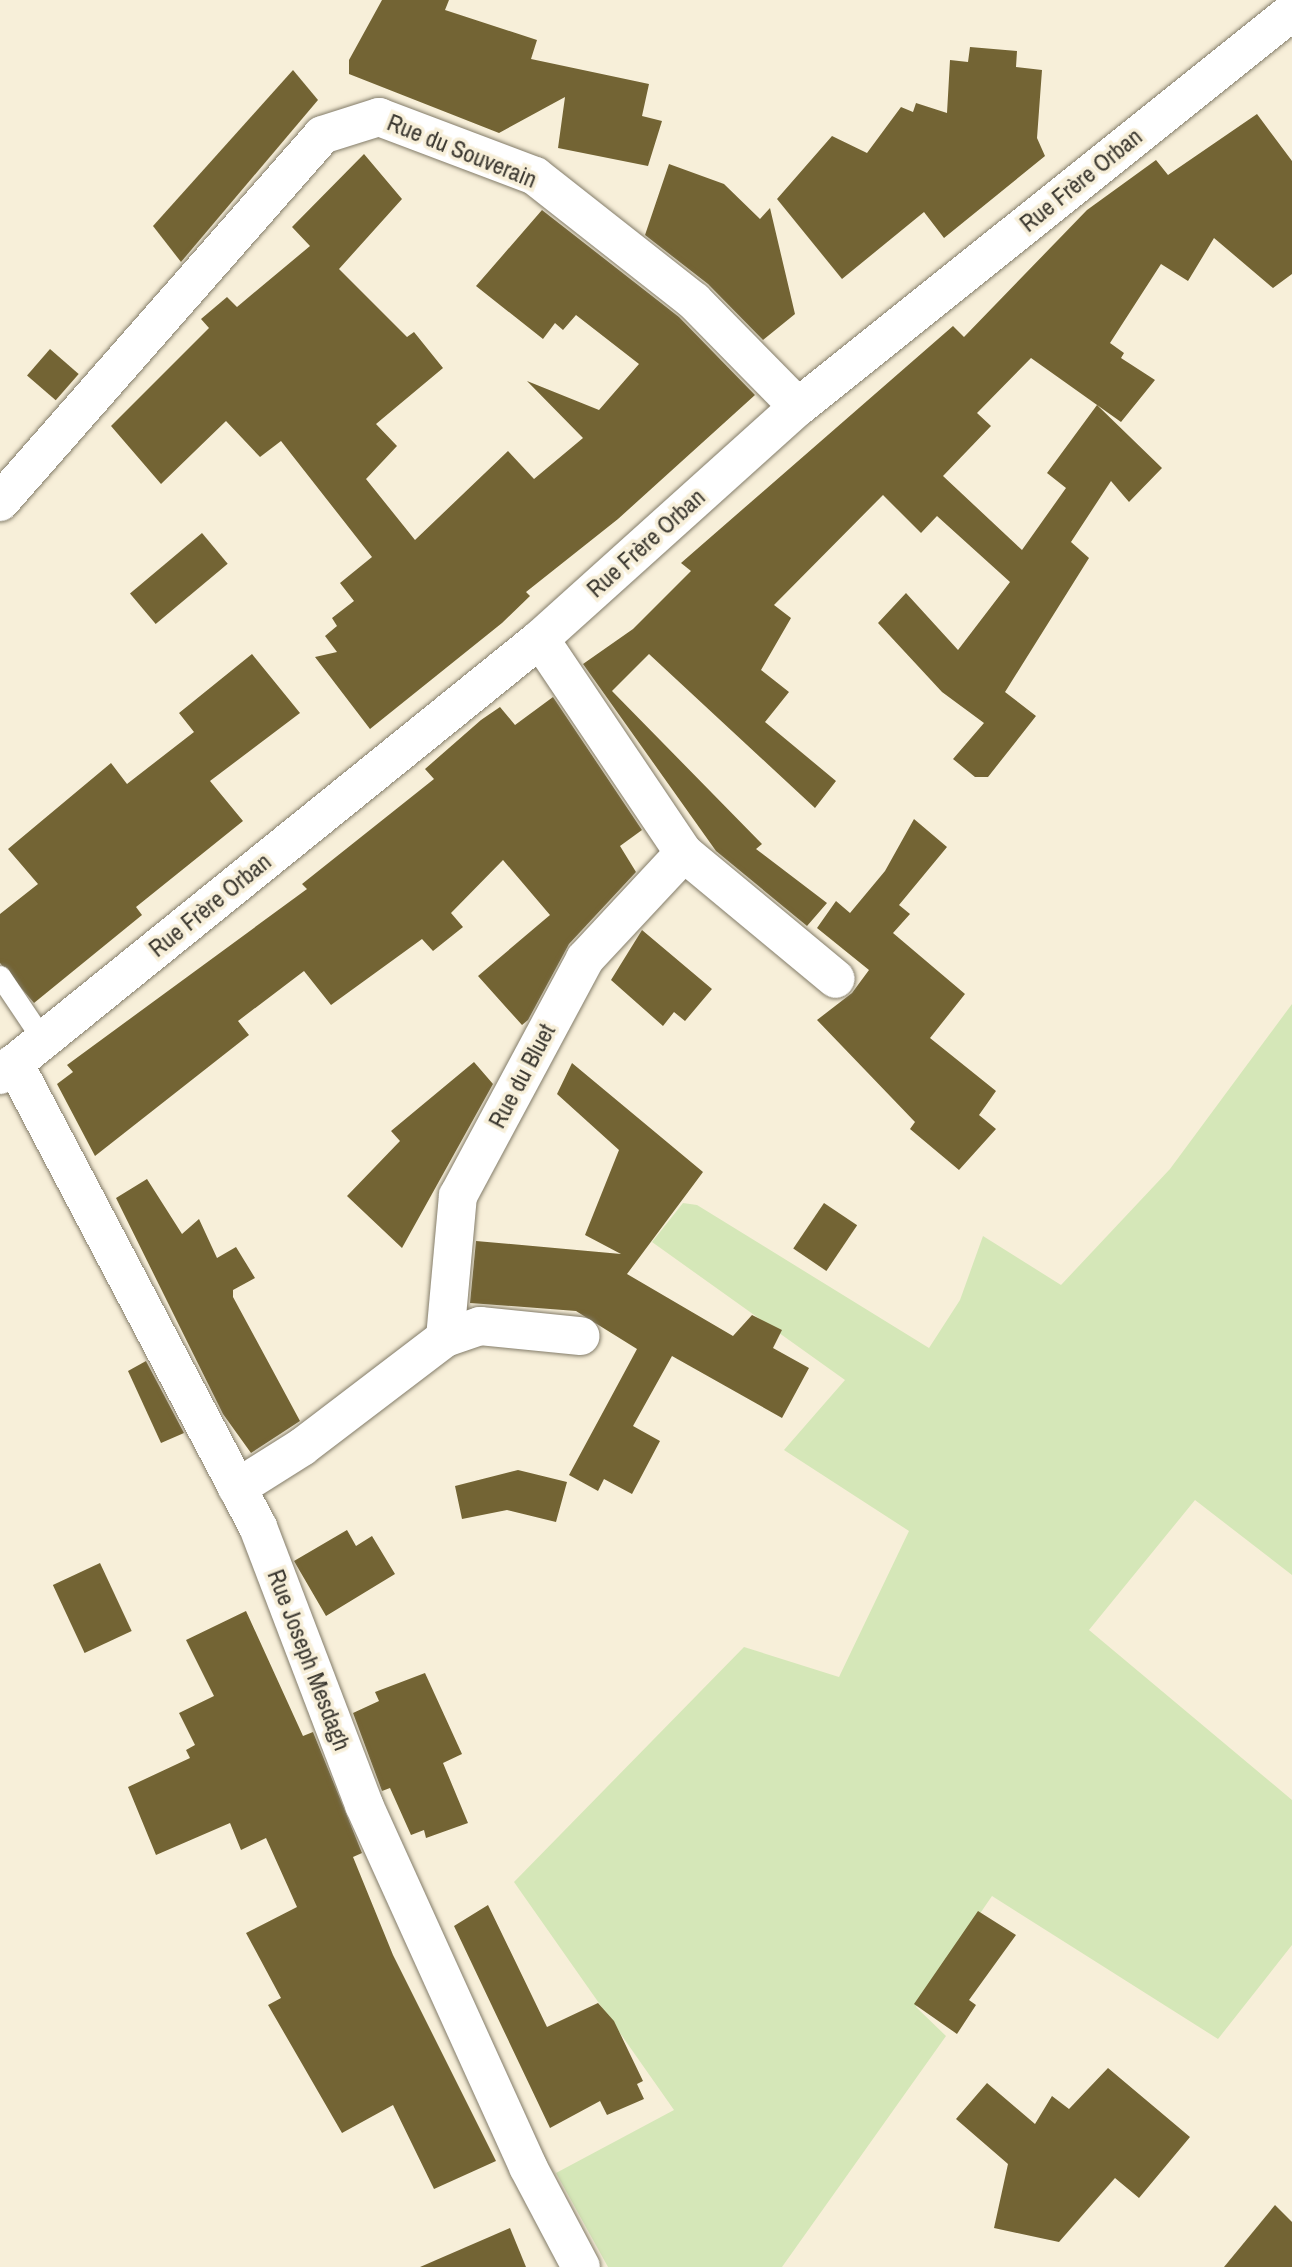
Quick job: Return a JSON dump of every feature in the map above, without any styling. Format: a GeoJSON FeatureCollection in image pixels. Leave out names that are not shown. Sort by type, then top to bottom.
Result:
{"type":"FeatureCollection","features":[{"type":"Feature","properties":{"kind":"street","name":"Rue Frère Orban"},"geometry":{"type":"LineString","coordinates":[[7,1069],[540,639],[798,407],[1292,12]]}},
{"type":"Feature","properties":{"kind":"street","name":"Rue du Souverain"},"geometry":{"type":"LineString","coordinates":[[0,502],[322,135],[379,117],[535,176],[694,301],[798,407]]}},
{"type":"Feature","properties":{"kind":"street"},"geometry":{"type":"LineString","coordinates":[[540,639],[684,853],[836,979]]}},
{"type":"Feature","properties":{"kind":"street","name":"Rue du Bluet"},"geometry":{"type":"LineString","coordinates":[[445,1338],[458,1196],[585,959],[684,853]]}},
{"type":"Feature","properties":{"kind":"street","name":"Rue Joseph Mesdagh"},"geometry":{"type":"LineString","coordinates":[[7,1069],[237,1488],[364,1805],[528,2167],[581,2267]]}},
{"type":"Feature","properties":{"kind":"street"},"geometry":{"type":"LineString","coordinates":[[237,1488],[302,1447],[445,1338],[481,1326],[581,1336]]}},
{"type":"Feature","properties":{"kind":"lane"},"geometry":{"type":"LineString","coordinates":[[0,976],[43,1040]]}},
{"type":"Feature","properties":{"kind":"green space"},"geometry":{"type":"Polygon","coordinates":[[[1292,1004],[1292,1575],[1195,1500],[1089,1630],[1292,1800],[1292,1945],[1218,2039],[992,1896],[916,2007],[946,2036],[782,2267],[608,2267],[556,2173],[674,2110],[514,1882],[744,1647],[839,1677],[909,1531],[784,1450],[845,1380],[652,1242],[683,1203],[697,1205],[929,1348],[960,1300],[983,1236],[1061,1285],[1170,1169],[1292,1004]]]}},
{"type":"Feature","properties":{"kind":"building"},"geometry":{"type":"Polygon","coordinates":[[[382,0],[449,0],[445,10],[537,40],[531,59],[649,84],[642,116],[662,121],[648,166],[558,148],[565,97],[499,133],[349,74],[349,60],[382,0]]]}},
{"type":"Feature","properties":{"kind":"building"},"geometry":{"type":"Polygon","coordinates":[[[970,47],[1017,51],[1016,67],[1042,70],[1037,138],[1045,156],[944,238],[924,212],[842,279],[777,199],[832,136],[867,153],[901,107],[913,112],[916,103],[947,113],[950,60],[968,62],[970,47]]]}},
{"type":"Feature","properties":{"kind":"building"},"geometry":{"type":"Polygon","coordinates":[[[293,70],[318,100],[181,262],[153,226],[293,70]]]}},
{"type":"Feature","properties":{"kind":"building"},"geometry":{"type":"Polygon","coordinates":[[[1257,114],[1292,161],[1292,274],[1273,288],[1214,238],[1188,281],[1161,264],[1110,343],[1124,353],[1121,358],[1155,380],[1121,422],[1031,358],[977,413],[991,426],[943,476],[1022,550],[1066,488],[1047,473],[1097,405],[1162,468],[1129,502],[1111,481],[1071,542],[1089,558],[1005,692],[1036,716],[988,777],[975,777],[953,759],[984,723],[942,692],[878,623],[906,593],[958,650],[1010,582],[937,516],[921,533],[883,495],[774,605],[791,618],[761,670],[789,692],[765,722],[836,781],[815,808],[649,654],[612,691],[762,844],[756,849],[827,903],[807,926],[716,851],[583,664],[633,629],[691,571],[681,563],[953,326],[964,337],[1087,210],[1156,160],[1168,175],[1257,114]]]}},
{"type":"Feature","properties":{"kind":"building"},"geometry":{"type":"Polygon","coordinates":[[[364,154],[402,199],[339,269],[407,337],[414,332],[443,368],[376,424],[397,446],[366,479],[415,540],[508,451],[534,479],[583,438],[527,381],[599,410],[639,364],[576,315],[563,330],[555,323],[543,339],[476,286],[542,210],[679,317],[755,395],[618,519],[526,592],[530,596],[502,623],[370,729],[315,657],[337,652],[325,636],[337,626],[332,618],[354,601],[340,583],[372,557],[281,441],[260,457],[226,421],[161,484],[111,426],[209,328],[201,319],[227,297],[237,307],[310,246],[292,227],[364,154]]]}},
{"type":"Feature","properties":{"kind":"building"},"geometry":{"type":"Polygon","coordinates":[[[669,164],[724,184],[760,219],[770,208],[795,314],[763,340],[708,284],[645,235],[669,164]]]}},
{"type":"Feature","properties":{"kind":"building"},"geometry":{"type":"Polygon","coordinates":[[[50,349],[79,374],[56,400],[27,375],[50,349]]]}},
{"type":"Feature","properties":{"kind":"building"},"geometry":{"type":"Polygon","coordinates":[[[202,533],[228,564],[156,624],[130,593],[202,533]]]}},
{"type":"Feature","properties":{"kind":"building"},"geometry":{"type":"Polygon","coordinates":[[[252,654],[300,713],[210,781],[243,821],[136,907],[142,915],[34,1003],[0,963],[0,914],[38,884],[8,849],[111,763],[127,784],[194,732],[179,713],[252,654]]]}},
{"type":"Feature","properties":{"kind":"building"},"geometry":{"type":"Polygon","coordinates":[[[553,697],[642,830],[620,846],[636,872],[569,944],[528,1020],[522,1025],[478,976],[550,915],[503,860],[451,913],[463,927],[433,951],[422,939],[331,1005],[304,971],[238,1021],[249,1035],[95,1156],[57,1084],[73,1072],[67,1065],[307,889],[302,884],[434,779],[425,769],[481,720],[500,707],[515,725],[553,697]]]}},
{"type":"Feature","properties":{"kind":"building"},"geometry":{"type":"Polygon","coordinates":[[[914,819],[947,847],[899,905],[910,914],[893,933],[965,994],[930,1038],[996,1091],[979,1115],[996,1129],[959,1170],[910,1129],[915,1122],[817,1020],[852,993],[869,970],[817,928],[836,901],[850,913],[885,871],[914,819]]]}},
{"type":"Feature","properties":{"kind":"building"},"geometry":{"type":"Polygon","coordinates":[[[642,930],[712,989],[685,1021],[674,1012],[663,1026],[611,980],[642,930]]]}},
{"type":"Feature","properties":{"kind":"building"},"geometry":{"type":"Polygon","coordinates":[[[474,1062],[493,1084],[402,1248],[347,1196],[400,1141],[391,1131],[474,1062]]]}},
{"type":"Feature","properties":{"kind":"building"},"geometry":{"type":"Polygon","coordinates":[[[572,1063],[703,1172],[627,1274],[733,1336],[752,1315],[782,1330],[773,1348],[809,1368],[782,1418],[672,1356],[633,1426],[660,1441],[632,1494],[604,1479],[598,1491],[569,1475],[637,1349],[576,1311],[470,1303],[476,1241],[621,1254],[585,1235],[619,1150],[557,1094],[572,1063]]]}},
{"type":"Feature","properties":{"kind":"building"},"geometry":{"type":"Polygon","coordinates":[[[147,1179],[182,1234],[199,1219],[217,1258],[236,1247],[255,1278],[233,1290],[233,1297],[300,1421],[251,1453],[223,1414],[116,1198],[147,1179]]]}},
{"type":"Feature","properties":{"kind":"building"},"geometry":{"type":"Polygon","coordinates":[[[824,1203],[857,1225],[826,1271],[793,1249],[824,1203]]]}},
{"type":"Feature","properties":{"kind":"building"},"geometry":{"type":"Polygon","coordinates":[[[146,1361],[184,1433],[161,1443],[128,1371],[146,1361]]]}},
{"type":"Feature","properties":{"kind":"building"},"geometry":{"type":"Polygon","coordinates":[[[518,1470],[567,1482],[556,1522],[507,1510],[462,1519],[455,1486],[518,1470]]]}},
{"type":"Feature","properties":{"kind":"building"},"geometry":{"type":"Polygon","coordinates":[[[347,1530],[356,1546],[372,1536],[395,1574],[326,1616],[294,1561],[347,1530]]]}},
{"type":"Feature","properties":{"kind":"building"},"geometry":{"type":"Polygon","coordinates":[[[100,1563],[132,1631],[85,1653],[53,1585],[100,1563]]]}},
{"type":"Feature","properties":{"kind":"building"},"geometry":{"type":"Polygon","coordinates":[[[246,1611],[303,1736],[313,1732],[362,1853],[353,1857],[393,1955],[496,2161],[434,2189],[393,2105],[342,2133],[268,2005],[281,1998],[246,1933],[297,1907],[266,1838],[241,1850],[230,1823],[156,1855],[128,1787],[190,1758],[186,1750],[195,1745],[179,1713],[214,1696],[186,1640],[246,1611]]]}},
{"type":"Feature","properties":{"kind":"building"},"geometry":{"type":"Polygon","coordinates":[[[425,1673],[462,1754],[443,1763],[468,1823],[426,1838],[424,1830],[411,1835],[390,1788],[382,1791],[353,1713],[379,1701],[375,1692],[425,1673]]]}},
{"type":"Feature","properties":{"kind":"building"},"geometry":{"type":"Polygon","coordinates":[[[488,1905],[547,2027],[598,2003],[614,2021],[643,2081],[637,2084],[644,2099],[607,2115],[600,2101],[550,2128],[454,1926],[488,1905]]]}},
{"type":"Feature","properties":{"kind":"building"},"geometry":{"type":"Polygon","coordinates":[[[978,1911],[1016,1935],[969,2000],[976,2005],[957,2034],[914,2004],[978,1911]]]}},
{"type":"Feature","properties":{"kind":"building"},"geometry":{"type":"Polygon","coordinates":[[[1108,2068],[1190,2137],[1139,2198],[1115,2178],[1059,2242],[994,2228],[1008,2164],[956,2119],[987,2083],[1035,2124],[1052,2096],[1069,2109],[1108,2068]]]}},
{"type":"Feature","properties":{"kind":"building"},"geometry":{"type":"Polygon","coordinates":[[[1275,2205],[1292,2222],[1292,2267],[1224,2267],[1275,2205]]]}},
{"type":"Feature","properties":{"kind":"building"},"geometry":{"type":"Polygon","coordinates":[[[510,2228],[526,2267],[420,2267],[510,2228]]]}}]}
